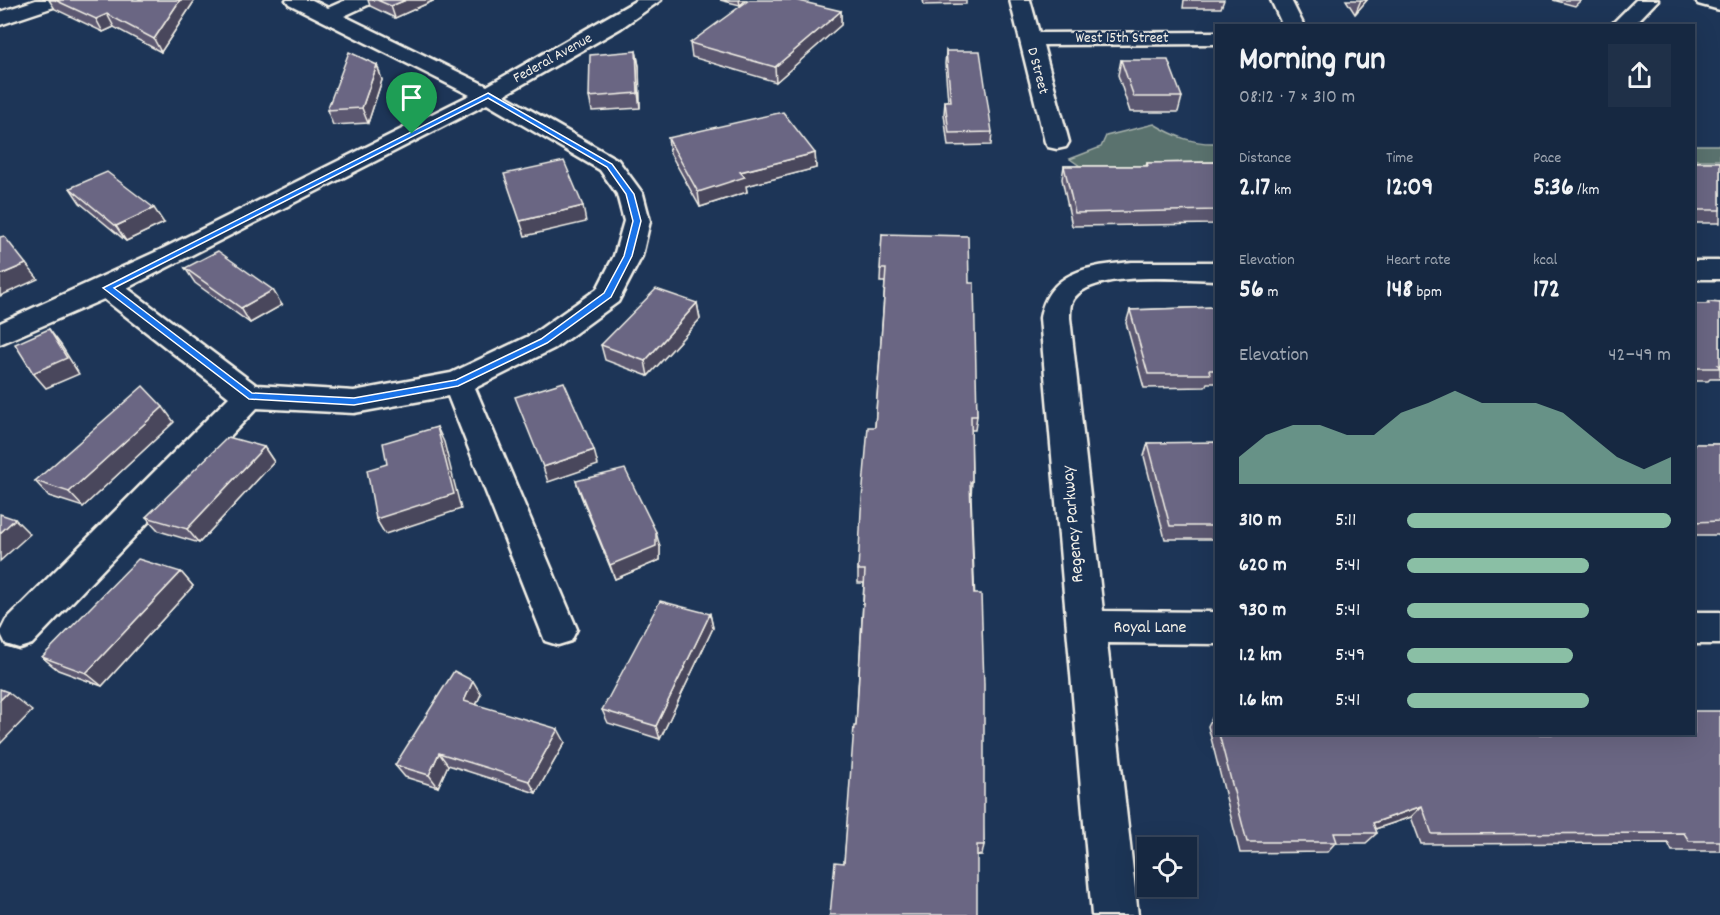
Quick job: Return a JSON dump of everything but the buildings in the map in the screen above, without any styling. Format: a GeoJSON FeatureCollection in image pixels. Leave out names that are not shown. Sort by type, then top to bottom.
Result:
{"type":"FeatureCollection","features":[{"type":"Feature","properties":{"kind":"street"},"geometry":{"type":"LineString","coordinates":[[0,19],[56,0]]}},
{"type":"Feature","properties":{"kind":"street"},"geometry":{"type":"LineString","coordinates":[[108,288],[249,396],[354,402],[458,383],[544,341],[608,295],[628,256],[637,221],[630,194],[609,165],[488,95],[296,0]]}},
{"type":"Feature","properties":{"kind":"street"},"geometry":{"type":"LineString","coordinates":[[329,15],[363,0]]}},
{"type":"Feature","properties":{"kind":"street","name":"Federal Avenue"},"geometry":{"type":"LineString","coordinates":[[0,334],[108,288],[488,95],[607,28],[651,0]]}},
{"type":"Feature","properties":{"kind":"street","name":"D Street"},"geometry":{"type":"LineString","coordinates":[[1020,0],[1028,39],[1057,142]]}},
{"type":"Feature","properties":{"kind":"street"},"geometry":{"type":"LineString","coordinates":[[1281,0],[1293,24]]}},
{"type":"Feature","properties":{"kind":"street"},"geometry":{"type":"LineString","coordinates":[[1622,24],[1648,0]]}},
{"type":"Feature","properties":{"kind":"street"},"geometry":{"type":"LineString","coordinates":[[1705,0],[1720,4]]}},
{"type":"Feature","properties":{"kind":"street","name":"West 15th Street"},"geometry":{"type":"LineString","coordinates":[[1028,39],[1215,38]]}},
{"type":"Feature","properties":{"kind":"street"},"geometry":{"type":"LineString","coordinates":[[1695,270],[1720,270]]}},
{"type":"Feature","properties":{"kind":"street","name":"Regency Parkway"},"geometry":{"type":"LineString","coordinates":[[1115,915],[1084,627],[1055,318],[1058,300],[1072,285],[1091,276],[1122,271],[1215,271]]}},
{"type":"Feature","properties":{"kind":"street"},"geometry":{"type":"LineString","coordinates":[[458,383],[558,628]]}},
{"type":"Feature","properties":{"kind":"street"},"geometry":{"type":"LineString","coordinates":[[20,632],[249,396]]}},
{"type":"Feature","properties":{"kind":"street","name":"Royal Lane"},"geometry":{"type":"LineString","coordinates":[[1084,627],[1215,628]]}},
{"type":"Feature","properties":{"kind":"street"},"geometry":{"type":"LineString","coordinates":[[1695,628],[1720,628]]}},
{"type":"Feature","properties":{"kind":"green space"},"geometry":{"type":"Polygon","coordinates":[[[1154,124],[1184,138],[1215,143],[1215,166],[1083,168],[1070,159],[1101,147],[1106,136],[1154,124]]]}},
{"type":"Feature","properties":{"kind":"green space"},"geometry":{"type":"Polygon","coordinates":[[[1695,145],[1720,145],[1720,160],[1695,160],[1695,145]]]}},
{"type":"Feature","properties":{"kind":"route"},"geometry":{"type":"LineString","coordinates":[[488,95],[609,165],[630,194],[637,221],[628,256],[608,295],[544,341],[458,383],[354,402],[249,396],[108,288],[184,249],[412,134],[488,95]]}}]}
